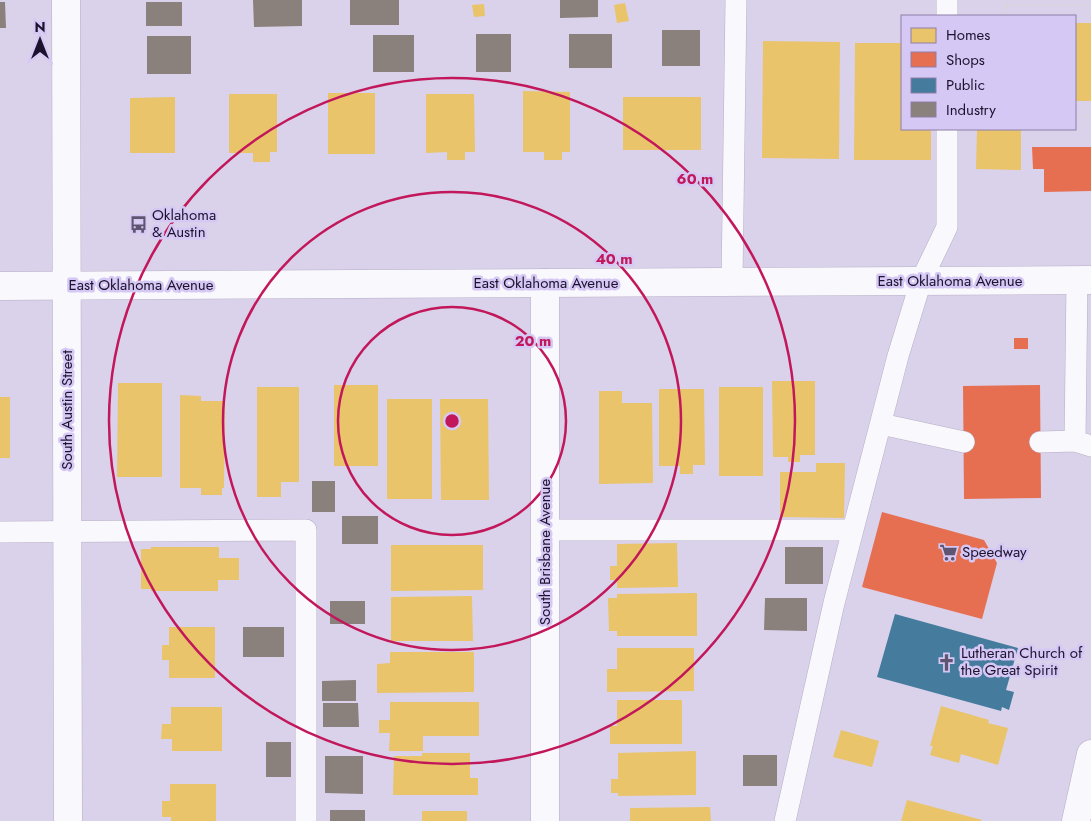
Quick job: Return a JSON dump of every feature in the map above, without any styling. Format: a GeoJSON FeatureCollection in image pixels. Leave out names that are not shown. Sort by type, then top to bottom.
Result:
{"type":"FeatureCollection","features":[{"type":"Feature","properties":{"kind":"street","name":"South Austin Street"},"geometry":{"type":"LineString","coordinates":[[66,0],[68,821]]}},
{"type":"Feature","properties":{"kind":"street","name":"East Oklahoma Avenue"},"geometry":{"type":"LineString","coordinates":[[0,286],[1084,280]]}},
{"type":"Feature","properties":{"kind":"street","name":"South Brisbane Avenue"},"geometry":{"type":"LineString","coordinates":[[545,283],[545,821]]}},
{"type":"Feature","properties":{"kind":"street"},"geometry":{"type":"LineString","coordinates":[[1076,821],[1091,754]]}},
{"type":"Feature","properties":{"kind":"lane"},"geometry":{"type":"LineString","coordinates":[[732,282],[736,0]]}},
{"type":"Feature","properties":{"kind":"lane"},"geometry":{"type":"LineString","coordinates":[[947,0],[947,15]]}},
{"type":"Feature","properties":{"kind":"lane"},"geometry":{"type":"LineString","coordinates":[[785,821],[834,603],[898,356],[921,281],[947,227],[947,130]]}},
{"type":"Feature","properties":{"kind":"lane"},"geometry":{"type":"LineString","coordinates":[[1040,442],[1083,443],[1084,280]]}},
{"type":"Feature","properties":{"kind":"lane"},"geometry":{"type":"LineString","coordinates":[[880,424],[964,442]]}},
{"type":"Feature","properties":{"kind":"lane"},"geometry":{"type":"LineString","coordinates":[[0,532],[306,530],[306,821]]}},
{"type":"Feature","properties":{"kind":"lane"},"geometry":{"type":"LineString","coordinates":[[545,530],[854,530]]}},
{"type":"Feature","properties":{"kind":"path"},"geometry":{"type":"LineString","coordinates":[[1005,15],[1006,5],[1091,5]]}},
{"type":"Feature","properties":{"kind":"path"},"geometry":{"type":"LineString","coordinates":[[1076,116],[1091,116]]}},
{"type":"Feature","properties":{"kind":"building: Homes"},"geometry":{"type":"Polygon","coordinates":[[[625,3],[629,21],[617,23],[614,5],[625,3]]]}},
{"type":"Feature","properties":{"kind":"building: Homes"},"geometry":{"type":"Polygon","coordinates":[[[484,4],[485,16],[474,17],[472,5],[484,4]]]}},
{"type":"Feature","properties":{"kind":"building: Homes"},"geometry":{"type":"Polygon","coordinates":[[[1076,23],[1091,23],[1091,101],[1076,101],[1076,23]]]}},
{"type":"Feature","properties":{"kind":"building: Homes"},"geometry":{"type":"Polygon","coordinates":[[[763,41],[840,42],[839,159],[762,158],[763,41]]]}},
{"type":"Feature","properties":{"kind":"building: Homes"},"geometry":{"type":"Polygon","coordinates":[[[855,43],[901,43],[901,130],[931,130],[931,160],[854,160],[855,43]]]}},
{"type":"Feature","properties":{"kind":"building: Homes"},"geometry":{"type":"Polygon","coordinates":[[[523,91],[570,92],[570,152],[562,152],[562,160],[544,160],[544,152],[523,152],[523,91]]]}},
{"type":"Feature","properties":{"kind":"building: Homes"},"geometry":{"type":"Polygon","coordinates":[[[328,93],[375,93],[375,154],[328,154],[328,93]]]}},
{"type":"Feature","properties":{"kind":"building: Homes"},"geometry":{"type":"Polygon","coordinates":[[[229,94],[277,94],[277,152],[270,152],[270,162],[253,162],[253,153],[229,153],[229,94]]]}},
{"type":"Feature","properties":{"kind":"building: Homes"},"geometry":{"type":"Polygon","coordinates":[[[426,94],[474,94],[475,152],[465,152],[465,160],[447,160],[447,152],[426,153],[426,94]]]}},
{"type":"Feature","properties":{"kind":"building: Homes"},"geometry":{"type":"Polygon","coordinates":[[[175,97],[175,153],[130,153],[130,98],[175,97]]]}},
{"type":"Feature","properties":{"kind":"building: Homes"},"geometry":{"type":"Polygon","coordinates":[[[623,97],[701,97],[701,150],[623,150],[623,97]]]}},
{"type":"Feature","properties":{"kind":"building: Homes"},"geometry":{"type":"Polygon","coordinates":[[[977,130],[1021,130],[1021,170],[976,169],[977,130]]]}},
{"type":"Feature","properties":{"kind":"building: Homes"},"geometry":{"type":"Polygon","coordinates":[[[772,381],[815,381],[815,455],[800,455],[800,462],[788,462],[788,457],[773,457],[772,381]]]}},
{"type":"Feature","properties":{"kind":"building: Homes"},"geometry":{"type":"Polygon","coordinates":[[[118,383],[162,383],[162,477],[117,477],[118,383]]]}},
{"type":"Feature","properties":{"kind":"building: Homes"},"geometry":{"type":"Polygon","coordinates":[[[334,385],[378,385],[378,466],[334,466],[334,385]]]}},
{"type":"Feature","properties":{"kind":"building: Homes"},"geometry":{"type":"Polygon","coordinates":[[[257,387],[299,387],[299,482],[281,482],[281,497],[257,497],[257,387]]]}},
{"type":"Feature","properties":{"kind":"building: Homes"},"geometry":{"type":"Polygon","coordinates":[[[719,387],[763,387],[763,476],[719,476],[719,387]]]}},
{"type":"Feature","properties":{"kind":"building: Homes"},"geometry":{"type":"Polygon","coordinates":[[[659,389],[704,389],[705,465],[693,465],[693,474],[680,474],[680,466],[659,466],[659,389]]]}},
{"type":"Feature","properties":{"kind":"building: Homes"},"geometry":{"type":"Polygon","coordinates":[[[599,391],[622,391],[622,403],[652,403],[653,483],[599,484],[599,391]]]}},
{"type":"Feature","properties":{"kind":"building: Homes"},"geometry":{"type":"Polygon","coordinates":[[[180,395],[201,396],[201,401],[225,401],[224,488],[222,488],[222,495],[201,495],[201,488],[180,488],[180,395]]]}},
{"type":"Feature","properties":{"kind":"building: Homes"},"geometry":{"type":"Polygon","coordinates":[[[0,397],[10,397],[10,458],[0,458],[0,397]]]}},
{"type":"Feature","properties":{"kind":"building: Homes"},"geometry":{"type":"Polygon","coordinates":[[[387,399],[432,399],[432,499],[387,499],[387,399]]]}},
{"type":"Feature","properties":{"kind":"building: Homes"},"geometry":{"type":"Polygon","coordinates":[[[440,399],[488,399],[489,500],[441,500],[440,399]]]}},
{"type":"Feature","properties":{"kind":"building: Homes"},"geometry":{"type":"Polygon","coordinates":[[[816,463],[845,463],[844,518],[780,517],[780,472],[816,472],[816,463]]]}},
{"type":"Feature","properties":{"kind":"building: Homes"},"geometry":{"type":"Polygon","coordinates":[[[677,543],[678,587],[617,588],[617,580],[610,580],[610,566],[617,566],[617,544],[677,543]]]}},
{"type":"Feature","properties":{"kind":"building: Homes"},"geometry":{"type":"Polygon","coordinates":[[[391,545],[483,545],[483,590],[391,591],[391,545]]]}},
{"type":"Feature","properties":{"kind":"building: Homes"},"geometry":{"type":"Polygon","coordinates":[[[151,547],[219,547],[219,558],[239,558],[239,580],[218,580],[218,591],[151,591],[151,589],[141,589],[141,549],[151,549],[151,547]]]}},
{"type":"Feature","properties":{"kind":"building: Homes"},"geometry":{"type":"Polygon","coordinates":[[[697,593],[697,636],[617,636],[617,631],[609,631],[608,598],[617,598],[617,594],[697,593]]]}},
{"type":"Feature","properties":{"kind":"building: Homes"},"geometry":{"type":"Polygon","coordinates":[[[472,596],[473,641],[391,641],[391,597],[472,596]]]}},
{"type":"Feature","properties":{"kind":"building: Homes"},"geometry":{"type":"Polygon","coordinates":[[[169,627],[215,627],[215,678],[169,678],[169,660],[162,660],[162,645],[169,645],[169,627]]]}},
{"type":"Feature","properties":{"kind":"building: Homes"},"geometry":{"type":"Polygon","coordinates":[[[617,648],[694,648],[694,691],[607,692],[607,669],[617,669],[617,648]]]}},
{"type":"Feature","properties":{"kind":"building: Homes"},"geometry":{"type":"Polygon","coordinates":[[[390,652],[474,652],[474,692],[377,693],[377,664],[390,663],[390,652]]]}},
{"type":"Feature","properties":{"kind":"building: Homes"},"geometry":{"type":"Polygon","coordinates":[[[617,700],[682,700],[682,744],[610,744],[610,726],[617,726],[617,700]]]}},
{"type":"Feature","properties":{"kind":"building: Homes"},"geometry":{"type":"Polygon","coordinates":[[[390,702],[479,702],[479,736],[423,736],[423,751],[389,751],[390,733],[379,733],[379,720],[390,720],[390,702]]]}},
{"type":"Feature","properties":{"kind":"building: Homes"},"geometry":{"type":"Polygon","coordinates":[[[941,706],[989,720],[988,723],[1008,728],[998,765],[961,754],[959,763],[930,755],[933,746],[930,746],[941,706]]]}},
{"type":"Feature","properties":{"kind":"building: Homes"},"geometry":{"type":"Polygon","coordinates":[[[171,707],[222,707],[222,751],[172,751],[172,739],[161,739],[162,724],[171,724],[171,707]]]}},
{"type":"Feature","properties":{"kind":"building: Homes"},"geometry":{"type":"Polygon","coordinates":[[[841,730],[879,741],[872,767],[833,757],[841,730]]]}},
{"type":"Feature","properties":{"kind":"building: Homes"},"geometry":{"type":"Polygon","coordinates":[[[696,751],[696,795],[618,796],[618,793],[611,793],[611,779],[618,779],[618,753],[696,751]]]}},
{"type":"Feature","properties":{"kind":"building: Homes"},"geometry":{"type":"Polygon","coordinates":[[[422,753],[470,753],[470,778],[478,778],[478,795],[393,795],[394,756],[422,756],[422,753]]]}},
{"type":"Feature","properties":{"kind":"building: Homes"},"geometry":{"type":"Polygon","coordinates":[[[170,784],[216,784],[216,821],[171,821],[171,817],[162,817],[162,801],[170,801],[170,784]]]}},
{"type":"Feature","properties":{"kind":"building: Homes"},"geometry":{"type":"Polygon","coordinates":[[[907,800],[982,820],[901,821],[907,800]]]}},
{"type":"Feature","properties":{"kind":"building: Homes"},"geometry":{"type":"Polygon","coordinates":[[[710,807],[711,821],[630,821],[630,808],[710,807]]]}},
{"type":"Feature","properties":{"kind":"building: Homes"},"geometry":{"type":"Polygon","coordinates":[[[422,811],[467,811],[467,821],[422,821],[422,811]]]}},
{"type":"Feature","properties":{"kind":"building: Shops"},"geometry":{"type":"Polygon","coordinates":[[[1032,147],[1091,147],[1091,191],[1044,192],[1044,169],[1033,169],[1032,147]]]}},
{"type":"Feature","properties":{"kind":"building: Shops"},"geometry":{"type":"Polygon","coordinates":[[[1014,338],[1028,338],[1028,349],[1014,349],[1014,338]]]}},
{"type":"Feature","properties":{"kind":"building: Shops"},"geometry":{"type":"Polygon","coordinates":[[[1040,385],[1041,498],[964,499],[963,386],[1040,385]]]}},
{"type":"Feature","properties":{"kind":"building: Shops"},"geometry":{"type":"Polygon","coordinates":[[[882,512],[984,540],[997,563],[982,619],[862,587],[882,512]]]}},
{"type":"Feature","properties":{"kind":"building: Public","name":"Lutheran Church of the Great Spirit"},"geometry":{"type":"Polygon","coordinates":[[[895,614],[1018,648],[1006,690],[1014,692],[1009,710],[1002,707],[1001,711],[877,677],[895,614]]]}},
{"type":"Feature","properties":{"kind":"building: Industry"},"geometry":{"type":"Polygon","coordinates":[[[253,0],[302,0],[302,26],[254,27],[253,0]]]}},
{"type":"Feature","properties":{"kind":"building: Industry"},"geometry":{"type":"Polygon","coordinates":[[[350,0],[399,0],[399,25],[350,25],[350,0]]]}},
{"type":"Feature","properties":{"kind":"building: Industry"},"geometry":{"type":"Polygon","coordinates":[[[560,0],[598,0],[598,17],[560,18],[560,0]]]}},
{"type":"Feature","properties":{"kind":"building: Industry"},"geometry":{"type":"Polygon","coordinates":[[[0,2],[5,2],[6,28],[0,28],[0,2]]]}},
{"type":"Feature","properties":{"kind":"building: Industry"},"geometry":{"type":"Polygon","coordinates":[[[146,2],[182,2],[182,26],[146,26],[146,2]]]}},
{"type":"Feature","properties":{"kind":"building: Industry"},"geometry":{"type":"Polygon","coordinates":[[[662,30],[700,30],[700,66],[662,66],[662,30]]]}},
{"type":"Feature","properties":{"kind":"building: Industry"},"geometry":{"type":"Polygon","coordinates":[[[476,34],[511,34],[511,72],[476,72],[476,34]]]}},
{"type":"Feature","properties":{"kind":"building: Industry"},"geometry":{"type":"Polygon","coordinates":[[[569,34],[612,34],[612,68],[569,68],[569,34]]]}},
{"type":"Feature","properties":{"kind":"building: Industry"},"geometry":{"type":"Polygon","coordinates":[[[373,35],[414,35],[414,72],[373,72],[373,35]]]}},
{"type":"Feature","properties":{"kind":"building: Industry"},"geometry":{"type":"Polygon","coordinates":[[[147,36],[191,36],[191,74],[147,74],[147,36]]]}},
{"type":"Feature","properties":{"kind":"building: Industry"},"geometry":{"type":"Polygon","coordinates":[[[312,481],[335,481],[335,512],[312,512],[312,481]]]}},
{"type":"Feature","properties":{"kind":"building: Industry"},"geometry":{"type":"Polygon","coordinates":[[[342,516],[378,516],[378,544],[342,544],[342,516]]]}},
{"type":"Feature","properties":{"kind":"building: Industry"},"geometry":{"type":"Polygon","coordinates":[[[785,547],[823,547],[823,584],[785,584],[785,547]]]}},
{"type":"Feature","properties":{"kind":"building: Industry"},"geometry":{"type":"Polygon","coordinates":[[[765,598],[807,598],[807,631],[764,630],[765,598]]]}},
{"type":"Feature","properties":{"kind":"building: Industry"},"geometry":{"type":"Polygon","coordinates":[[[330,601],[365,601],[365,624],[330,624],[330,601]]]}},
{"type":"Feature","properties":{"kind":"building: Industry"},"geometry":{"type":"Polygon","coordinates":[[[243,627],[284,627],[284,657],[243,657],[243,627]]]}},
{"type":"Feature","properties":{"kind":"building: Industry"},"geometry":{"type":"Polygon","coordinates":[[[356,680],[356,701],[322,701],[322,681],[356,680]]]}},
{"type":"Feature","properties":{"kind":"building: Industry"},"geometry":{"type":"Polygon","coordinates":[[[323,703],[358,703],[359,727],[323,727],[323,703]]]}},
{"type":"Feature","properties":{"kind":"building: Industry"},"geometry":{"type":"Polygon","coordinates":[[[266,742],[291,742],[291,777],[266,777],[266,742]]]}},
{"type":"Feature","properties":{"kind":"building: Industry"},"geometry":{"type":"Polygon","coordinates":[[[743,755],[777,755],[777,786],[743,786],[743,755]]]}},
{"type":"Feature","properties":{"kind":"building: Industry"},"geometry":{"type":"Polygon","coordinates":[[[325,756],[363,756],[363,794],[325,793],[325,756]]]}},
{"type":"Feature","properties":{"kind":"building: Industry"},"geometry":{"type":"Polygon","coordinates":[[[330,810],[365,810],[365,821],[330,821],[330,810]]]}},
{"type":"Feature","properties":{"kind":"place","name":"Oklahoma & Austin"},"geometry":{"type":"Point","coordinates":[138,224]}},
{"type":"Feature","properties":{"kind":"place","name":"Speedway"},"geometry":{"type":"Point","coordinates":[948,552]}},
{"type":"Feature","properties":{"kind":"place","name":"Lutheran Church of the Great Spirit"},"geometry":{"type":"Point","coordinates":[947,662]}}]}
